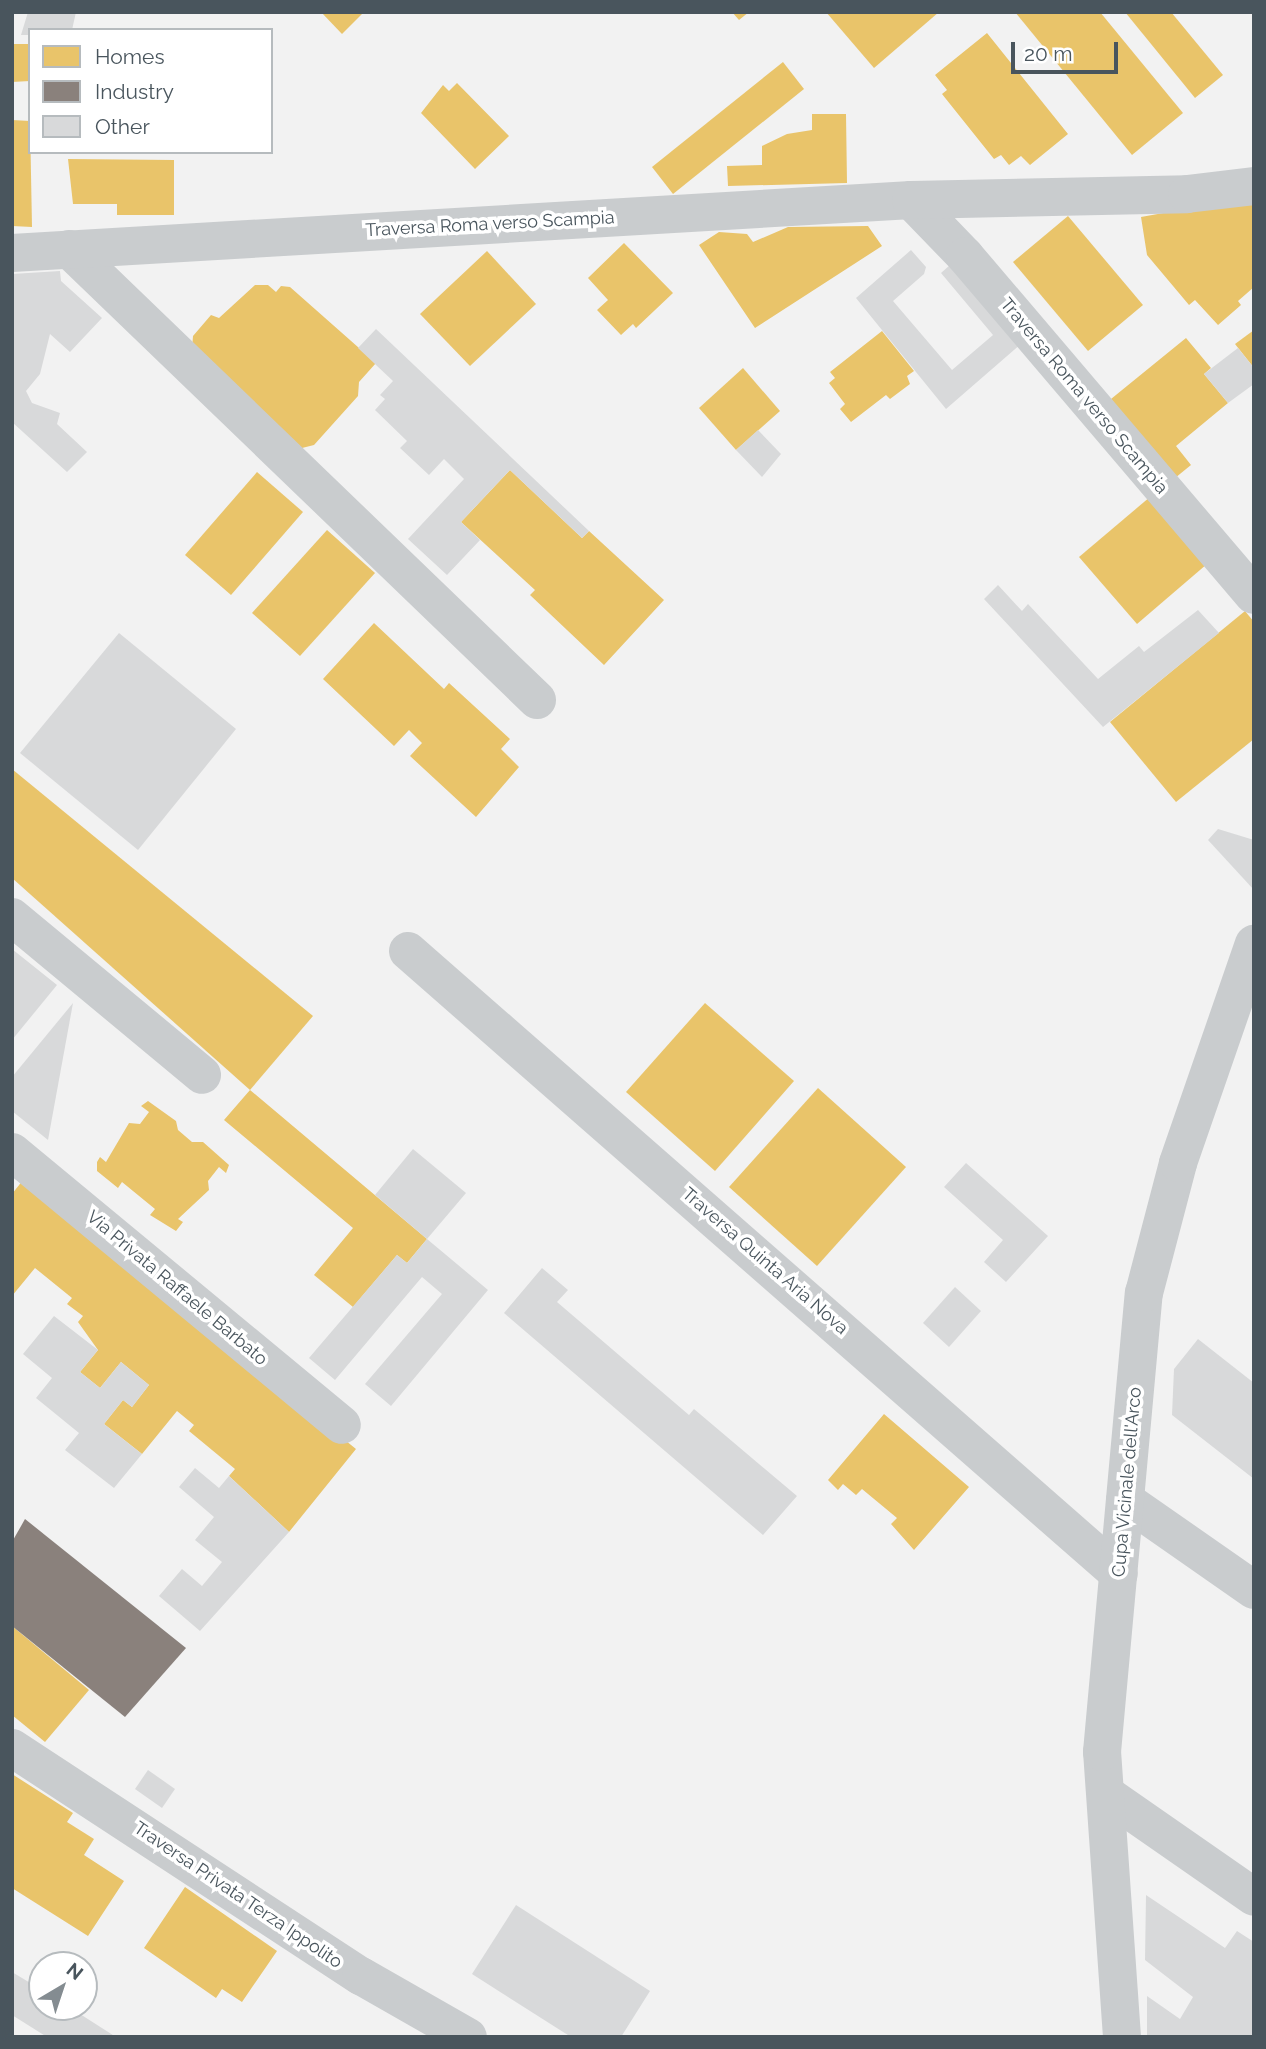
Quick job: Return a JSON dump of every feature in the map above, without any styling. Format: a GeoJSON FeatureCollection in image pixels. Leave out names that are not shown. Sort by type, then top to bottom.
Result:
{"type":"FeatureCollection","features":[{"type":"Feature","properties":{"kind":"street","name":"Traversa Roma verso Scampia"},"geometry":{"type":"LineString","coordinates":[[12,253],[911,200],[1187,194],[1254,186]]}},
{"type":"Feature","properties":{"kind":"street","name":"Traversa Roma verso Scampia"},"geometry":{"type":"LineString","coordinates":[[911,200],[965,256],[1254,595]]}},
{"type":"Feature","properties":{"kind":"street"},"geometry":{"type":"LineString","coordinates":[[69,249],[537,700]]}},
{"type":"Feature","properties":{"kind":"street"},"geometry":{"type":"LineString","coordinates":[[12,916],[202,1075]]}},
{"type":"Feature","properties":{"kind":"street","name":"Cupa Vicinale dell'Arco"},"geometry":{"type":"LineString","coordinates":[[1122,2037],[1102,1752],[1144,1293],[1178,1163],[1254,943]]}},
{"type":"Feature","properties":{"kind":"street","name":"Traversa Quinta Aria Nova"},"geometry":{"type":"LineString","coordinates":[[408,951],[1119,1574]]}},
{"type":"Feature","properties":{"kind":"street","name":"Via Privata Raffaele Barbato"},"geometry":{"type":"LineString","coordinates":[[12,1152],[342,1425]]}},
{"type":"Feature","properties":{"kind":"street"},"geometry":{"type":"LineString","coordinates":[[1125,1500],[1254,1590]]}},
{"type":"Feature","properties":{"kind":"street","name":"Traversa Privata Terza Ippolito"},"geometry":{"type":"LineString","coordinates":[[12,1748],[361,1976],[468,2037]]}},
{"type":"Feature","properties":{"kind":"street"},"geometry":{"type":"LineString","coordinates":[[1106,1794],[1254,1897]]}},
{"type":"Feature","properties":{"kind":"building: Homes"},"geometry":{"type":"Polygon","coordinates":[[[321,12],[364,12],[342,34],[321,12]]]}},
{"type":"Feature","properties":{"kind":"building: Homes"},"geometry":{"type":"Polygon","coordinates":[[[732,12],[749,12],[739,20],[732,12]]]}},
{"type":"Feature","properties":{"kind":"building: Homes"},"geometry":{"type":"Polygon","coordinates":[[[826,12],[939,12],[874,68],[826,12]]]}},
{"type":"Feature","properties":{"kind":"building: Homes"},"geometry":{"type":"Polygon","coordinates":[[[1015,12],[1100,12],[1183,113],[1132,155],[1015,12]]]}},
{"type":"Feature","properties":{"kind":"building: Homes"},"geometry":{"type":"Polygon","coordinates":[[[1125,12],[1171,12],[1223,75],[1195,98],[1125,12]]]}},
{"type":"Feature","properties":{"kind":"building: Homes"},"geometry":{"type":"Polygon","coordinates":[[[987,33],[1068,134],[1030,165],[1021,156],[1009,165],[1001,155],[994,159],[942,94],[947,90],[935,75],[987,33]]]}},
{"type":"Feature","properties":{"kind":"building: Homes"},"geometry":{"type":"Polygon","coordinates":[[[12,44],[28,44],[28,81],[12,82],[12,44]]]}},
{"type":"Feature","properties":{"kind":"building: Homes"},"geometry":{"type":"Polygon","coordinates":[[[783,62],[804,89],[673,194],[652,167],[783,62]]]}},
{"type":"Feature","properties":{"kind":"building: Homes"},"geometry":{"type":"Polygon","coordinates":[[[457,83],[509,136],[475,169],[421,113],[443,85],[449,91],[457,83]]]}},
{"type":"Feature","properties":{"kind":"building: Homes"},"geometry":{"type":"Polygon","coordinates":[[[812,114],[846,114],[847,183],[728,186],[727,166],[762,165],[762,146],[787,134],[812,130],[812,114]]]}},
{"type":"Feature","properties":{"kind":"building: Homes"},"geometry":{"type":"Polygon","coordinates":[[[12,120],[28,121],[32,227],[12,226],[12,120]]]}},
{"type":"Feature","properties":{"kind":"building: Homes"},"geometry":{"type":"Polygon","coordinates":[[[68,159],[174,160],[174,215],[117,215],[117,204],[73,204],[68,159]]]}},
{"type":"Feature","properties":{"kind":"building: Homes"},"geometry":{"type":"Polygon","coordinates":[[[1247,198],[1254,206],[1254,287],[1238,301],[1241,305],[1218,325],[1195,300],[1189,305],[1147,255],[1141,217],[1247,198]]]}},
{"type":"Feature","properties":{"kind":"building: Homes"},"geometry":{"type":"Polygon","coordinates":[[[1068,216],[1143,305],[1088,351],[1013,262],[1068,216]]]}},
{"type":"Feature","properties":{"kind":"building: Homes"},"geometry":{"type":"Polygon","coordinates":[[[868,226],[882,246],[755,328],[699,245],[719,232],[747,234],[753,242],[788,227],[868,226]]]}},
{"type":"Feature","properties":{"kind":"building: Homes"},"geometry":{"type":"Polygon","coordinates":[[[624,243],[673,293],[636,328],[633,324],[621,335],[597,310],[608,300],[588,278],[624,243]]]}},
{"type":"Feature","properties":{"kind":"building: Homes"},"geometry":{"type":"Polygon","coordinates":[[[487,251],[536,304],[470,366],[420,314],[487,251]]]}},
{"type":"Feature","properties":{"kind":"building: Homes"},"geometry":{"type":"Polygon","coordinates":[[[255,285],[268,285],[276,292],[281,286],[290,287],[376,363],[359,382],[358,396],[314,445],[302,448],[192,349],[193,336],[211,315],[219,318],[255,285]]]}},
{"type":"Feature","properties":{"kind":"building: Homes"},"geometry":{"type":"Polygon","coordinates":[[[1254,330],[1254,368],[1235,344],[1254,330]]]}},
{"type":"Feature","properties":{"kind":"building: Homes"},"geometry":{"type":"Polygon","coordinates":[[[882,331],[914,371],[907,376],[910,384],[890,399],[886,395],[851,422],[840,409],[845,404],[829,383],[835,378],[830,372],[882,331]]]}},
{"type":"Feature","properties":{"kind":"building: Homes"},"geometry":{"type":"Polygon","coordinates":[[[1186,338],[1211,368],[1204,374],[1228,403],[1176,446],[1191,465],[1175,478],[1111,399],[1186,338]]]}},
{"type":"Feature","properties":{"kind":"building: Homes"},"geometry":{"type":"Polygon","coordinates":[[[743,368],[780,411],[736,450],[699,408],[743,368]]]}},
{"type":"Feature","properties":{"kind":"building: Homes"},"geometry":{"type":"Polygon","coordinates":[[[510,470],[582,538],[589,531],[664,600],[604,665],[530,595],[535,590],[461,522],[510,470]]]}},
{"type":"Feature","properties":{"kind":"building: Homes"},"geometry":{"type":"Polygon","coordinates":[[[257,472],[303,512],[231,595],[185,555],[257,472]]]}},
{"type":"Feature","properties":{"kind":"building: Homes"},"geometry":{"type":"Polygon","coordinates":[[[1157,491],[1214,558],[1137,624],[1079,557],[1157,491]]]}},
{"type":"Feature","properties":{"kind":"building: Homes"},"geometry":{"type":"Polygon","coordinates":[[[327,530],[375,573],[300,656],[252,613],[327,530]]]}},
{"type":"Feature","properties":{"kind":"building: Homes"},"geometry":{"type":"Polygon","coordinates":[[[1245,611],[1254,622],[1254,739],[1176,802],[1110,722],[1245,611]]]}},
{"type":"Feature","properties":{"kind":"building: Homes"},"geometry":{"type":"Polygon","coordinates":[[[374,623],[444,689],[449,683],[510,739],[501,749],[519,767],[476,817],[410,756],[422,743],[409,730],[394,746],[323,679],[374,623]]]}},
{"type":"Feature","properties":{"kind":"building: Homes"},"geometry":{"type":"Polygon","coordinates":[[[12,769],[313,1016],[250,1090],[12,878],[12,769]]]}},
{"type":"Feature","properties":{"kind":"building: Homes"},"geometry":{"type":"Polygon","coordinates":[[[705,1003],[794,1081],[715,1171],[626,1092],[705,1003]]]}},
{"type":"Feature","properties":{"kind":"building: Homes"},"geometry":{"type":"Polygon","coordinates":[[[818,1088],[906,1167],[817,1266],[729,1187],[818,1088]]]}},
{"type":"Feature","properties":{"kind":"building: Homes"},"geometry":{"type":"Polygon","coordinates":[[[250,1090],[427,1239],[407,1263],[397,1255],[353,1307],[314,1275],[353,1228],[224,1120],[250,1090]]]}},
{"type":"Feature","properties":{"kind":"building: Homes"},"geometry":{"type":"Polygon","coordinates":[[[148,1101],[176,1121],[178,1130],[192,1142],[203,1142],[229,1165],[226,1173],[219,1167],[208,1181],[209,1190],[178,1219],[183,1222],[176,1231],[150,1215],[155,1209],[122,1182],[118,1188],[97,1171],[100,1157],[106,1162],[129,1123],[140,1124],[149,1112],[141,1106],[148,1101]]]}},
{"type":"Feature","properties":{"kind":"building: Homes"},"geometry":{"type":"Polygon","coordinates":[[[23,1180],[356,1449],[289,1532],[229,1476],[235,1469],[189,1431],[194,1425],[177,1411],[142,1454],[104,1424],[123,1400],[132,1407],[149,1385],[121,1362],[100,1388],[80,1372],[98,1350],[78,1322],[83,1316],[67,1304],[72,1298],[35,1268],[12,1296],[12,1194],[23,1180]]]}},
{"type":"Feature","properties":{"kind":"building: Homes"},"geometry":{"type":"Polygon","coordinates":[[[884,1414],[969,1487],[914,1550],[891,1524],[897,1518],[862,1489],[856,1495],[843,1484],[838,1490],[828,1480],[884,1414]]]}},
{"type":"Feature","properties":{"kind":"building: Homes"},"geometry":{"type":"Polygon","coordinates":[[[12,1626],[89,1690],[45,1742],[12,1715],[12,1626]]]}},
{"type":"Feature","properties":{"kind":"building: Homes"},"geometry":{"type":"Polygon","coordinates":[[[12,1774],[73,1813],[67,1822],[94,1839],[84,1855],[124,1881],[88,1936],[12,1888],[12,1774]]]}},
{"type":"Feature","properties":{"kind":"building: Homes"},"geometry":{"type":"Polygon","coordinates":[[[185,1887],[277,1951],[242,2002],[222,1989],[216,1998],[144,1948],[185,1887]]]}},
{"type":"Feature","properties":{"kind":"building: Industry"},"geometry":{"type":"Polygon","coordinates":[[[25,1519],[186,1648],[125,1717],[12,1626],[12,1542],[25,1519]]]}},
{"type":"Feature","properties":{"kind":"building: Other"},"geometry":{"type":"Polygon","coordinates":[[[28,12],[76,12],[72,28],[28,28],[28,35],[21,35],[28,12]]]}},
{"type":"Feature","properties":{"kind":"building: Other"},"geometry":{"type":"Polygon","coordinates":[[[911,250],[926,267],[924,274],[893,301],[952,370],[993,335],[941,273],[959,257],[1029,337],[946,409],[856,298],[911,250]]]}},
{"type":"Feature","properties":{"kind":"building: Other"},"geometry":{"type":"Polygon","coordinates":[[[60,271],[61,281],[102,318],[70,352],[50,334],[40,374],[26,391],[32,403],[60,413],[57,424],[87,452],[67,472],[12,422],[12,274],[60,271]]]}},
{"type":"Feature","properties":{"kind":"building: Other"},"geometry":{"type":"Polygon","coordinates":[[[376,329],[589,531],[582,538],[510,470],[461,522],[480,540],[447,575],[408,539],[464,479],[444,459],[429,475],[400,448],[407,441],[375,410],[385,399],[380,395],[393,381],[358,348],[376,329]]]}},
{"type":"Feature","properties":{"kind":"building: Other"},"geometry":{"type":"Polygon","coordinates":[[[1238,348],[1254,368],[1254,384],[1228,403],[1204,374],[1238,348]]]}},
{"type":"Feature","properties":{"kind":"building: Other"},"geometry":{"type":"Polygon","coordinates":[[[758,430],[781,454],[762,477],[736,450],[758,430]]]}},
{"type":"Feature","properties":{"kind":"building: Other"},"geometry":{"type":"Polygon","coordinates":[[[998,585],[1022,611],[1028,604],[1098,679],[1139,646],[1144,652],[1198,610],[1219,633],[1103,727],[984,599],[998,585]]]}},
{"type":"Feature","properties":{"kind":"building: Other"},"geometry":{"type":"Polygon","coordinates":[[[119,633],[236,729],[138,850],[20,753],[119,633]]]}},
{"type":"Feature","properties":{"kind":"building: Other"},"geometry":{"type":"Polygon","coordinates":[[[1218,829],[1254,840],[1254,890],[1208,840],[1218,829]]]}},
{"type":"Feature","properties":{"kind":"building: Other"},"geometry":{"type":"Polygon","coordinates":[[[12,949],[57,985],[12,1040],[12,949]]]}},
{"type":"Feature","properties":{"kind":"building: Other"},"geometry":{"type":"Polygon","coordinates":[[[73,1003],[48,1140],[12,1111],[12,1077],[73,1003]]]}},
{"type":"Feature","properties":{"kind":"building: Other"},"geometry":{"type":"Polygon","coordinates":[[[413,1149],[466,1193],[427,1239],[375,1195],[413,1149]]]}},
{"type":"Feature","properties":{"kind":"building: Other"},"geometry":{"type":"Polygon","coordinates":[[[966,1163],[1048,1236],[1006,1282],[984,1262],[1003,1240],[944,1187],[966,1163]]]}},
{"type":"Feature","properties":{"kind":"building: Other"},"geometry":{"type":"Polygon","coordinates":[[[427,1239],[488,1290],[391,1406],[365,1384],[442,1294],[422,1277],[335,1380],[309,1358],[397,1255],[407,1263],[427,1239]]]}},
{"type":"Feature","properties":{"kind":"building: Other"},"geometry":{"type":"Polygon","coordinates":[[[542,1268],[568,1290],[557,1302],[689,1415],[694,1409],[797,1496],[763,1535],[504,1313],[542,1268]]]}},
{"type":"Feature","properties":{"kind":"building: Other"},"geometry":{"type":"Polygon","coordinates":[[[955,1287],[981,1311],[949,1347],[923,1323],[955,1287]]]}},
{"type":"Feature","properties":{"kind":"building: Other"},"geometry":{"type":"Polygon","coordinates":[[[54,1316],[98,1350],[80,1372],[100,1388],[121,1362],[149,1385],[132,1407],[123,1400],[104,1424],[142,1454],[114,1488],[65,1450],[79,1433],[36,1398],[52,1378],[23,1354],[54,1316]]]}},
{"type":"Feature","properties":{"kind":"building: Other"},"geometry":{"type":"Polygon","coordinates":[[[1198,1339],[1254,1383],[1254,1479],[1172,1415],[1174,1369],[1198,1339]]]}},
{"type":"Feature","properties":{"kind":"building: Other"},"geometry":{"type":"Polygon","coordinates":[[[195,1468],[219,1488],[229,1476],[289,1532],[200,1631],[159,1596],[182,1569],[202,1586],[222,1562],[195,1540],[214,1517],[179,1487],[195,1468]]]}},
{"type":"Feature","properties":{"kind":"building: Other"},"geometry":{"type":"Polygon","coordinates":[[[148,1770],[175,1789],[162,1808],[135,1789],[148,1770]]]}},
{"type":"Feature","properties":{"kind":"building: Other"},"geometry":{"type":"Polygon","coordinates":[[[1146,1895],[1225,1948],[1237,1931],[1254,1942],[1253,2037],[1147,2037],[1147,1996],[1180,2019],[1193,1997],[1145,1960],[1146,1895]]]}},
{"type":"Feature","properties":{"kind":"building: Other"},"geometry":{"type":"Polygon","coordinates":[[[516,1905],[650,1991],[621,2037],[571,2037],[472,1974],[516,1905]]]}},
{"type":"Feature","properties":{"kind":"building: Other"},"geometry":{"type":"Polygon","coordinates":[[[12,1972],[28,1982],[28,2021],[91,2021],[116,2037],[47,2037],[12,2015],[12,1972]]]}}]}
